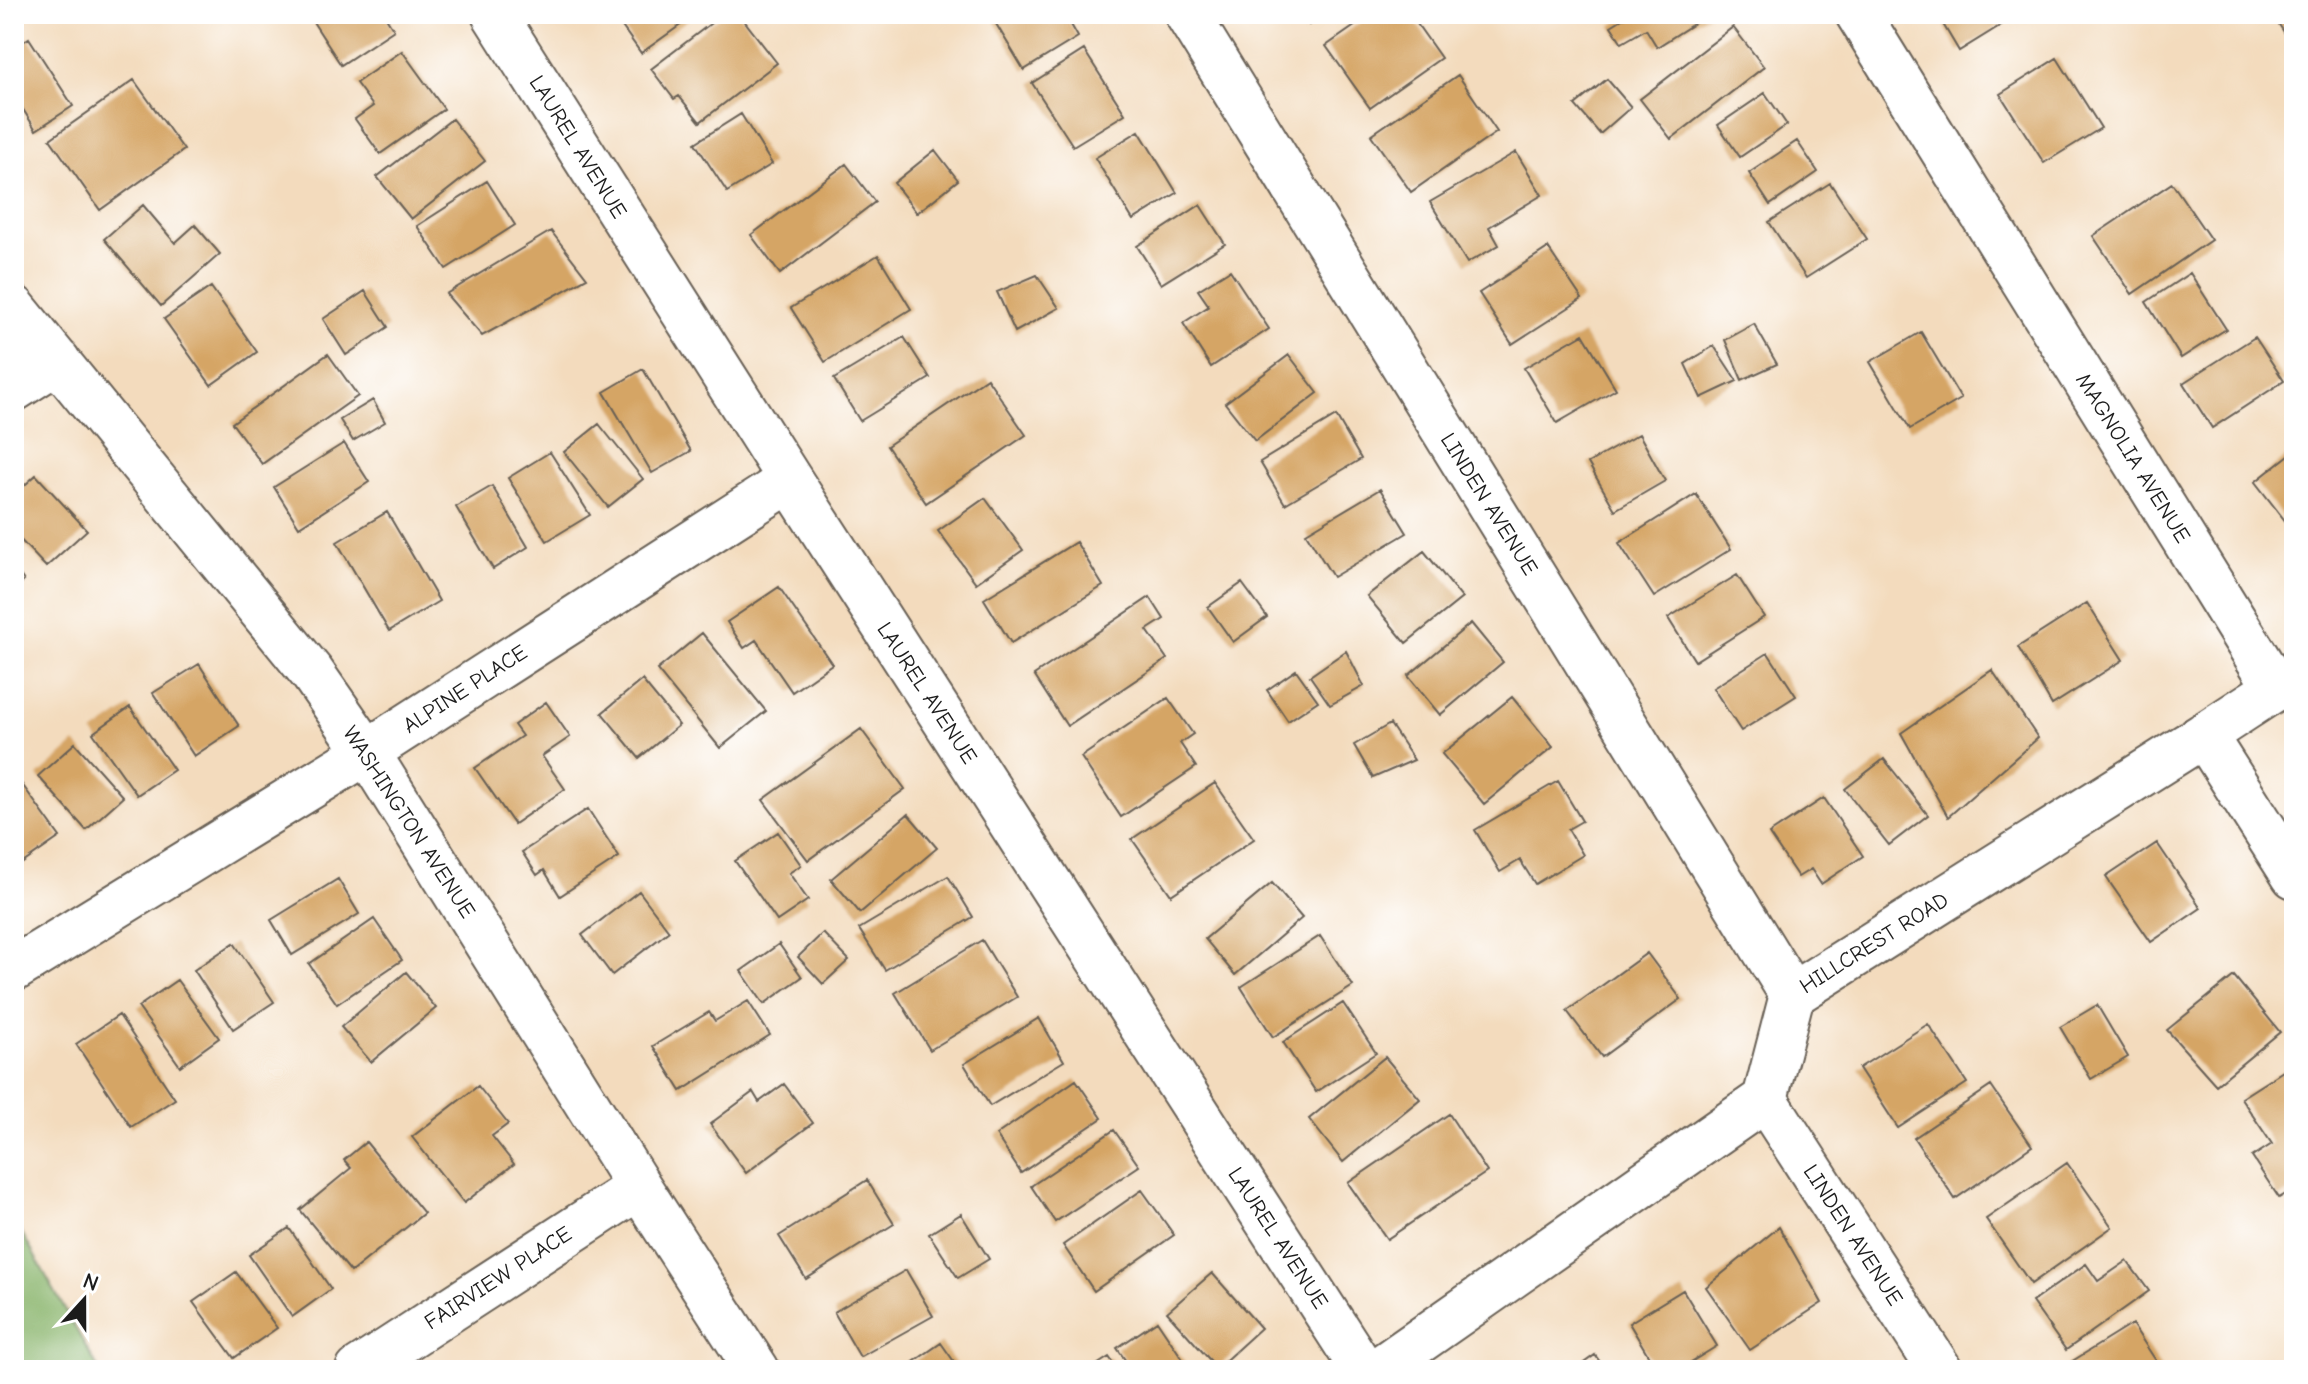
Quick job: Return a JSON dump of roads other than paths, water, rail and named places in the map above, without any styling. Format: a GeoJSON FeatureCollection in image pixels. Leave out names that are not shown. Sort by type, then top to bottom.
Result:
{"type":"FeatureCollection","features":[{"type":"Feature","properties":{"kind":"street","name":"LAUREL AVENUE"},"geometry":{"type":"LineString","coordinates":[[494,14],[1363,1370]]}},
{"type":"Feature","properties":{"kind":"street","name":"LINDEN AVENUE"},"geometry":{"type":"LineString","coordinates":[[1187,14],[1792,995]]}},
{"type":"Feature","properties":{"kind":"street","name":"MAGNOLIA AVENUE"},"geometry":{"type":"LineString","coordinates":[[1858,14],[2276,688],[2204,735]]}},
{"type":"Feature","properties":{"kind":"street","name":"WASHINGTON AVENUE"},"geometry":{"type":"LineString","coordinates":[[14,308],[312,673],[367,752],[757,1370]]}},
{"type":"Feature","properties":{"kind":"street"},"geometry":{"type":"LineString","coordinates":[[14,389],[58,361]]}},
{"type":"Feature","properties":{"kind":"street","name":"ALPINE PLACE"},"geometry":{"type":"LineString","coordinates":[[14,969],[367,752],[790,480]]}},
{"type":"Feature","properties":{"kind":"street","name":"HILLCREST ROAD"},"geometry":{"type":"LineString","coordinates":[[1765,1099],[1792,995],[2204,735]]}},
{"type":"Feature","properties":{"kind":"street"},"geometry":{"type":"LineString","coordinates":[[2204,735],[2294,876]]}},
{"type":"Feature","properties":{"kind":"street","name":"LINDEN AVENUE"},"geometry":{"type":"LineString","coordinates":[[1765,1099],[1940,1370]]}},
{"type":"Feature","properties":{"kind":"street"},"geometry":{"type":"LineString","coordinates":[[1378,1370],[1765,1099]]}},
{"type":"Feature","properties":{"kind":"street","name":"FAIRVIEW PLACE"},"geometry":{"type":"LineString","coordinates":[[358,1370],[639,1187]]}}]}
